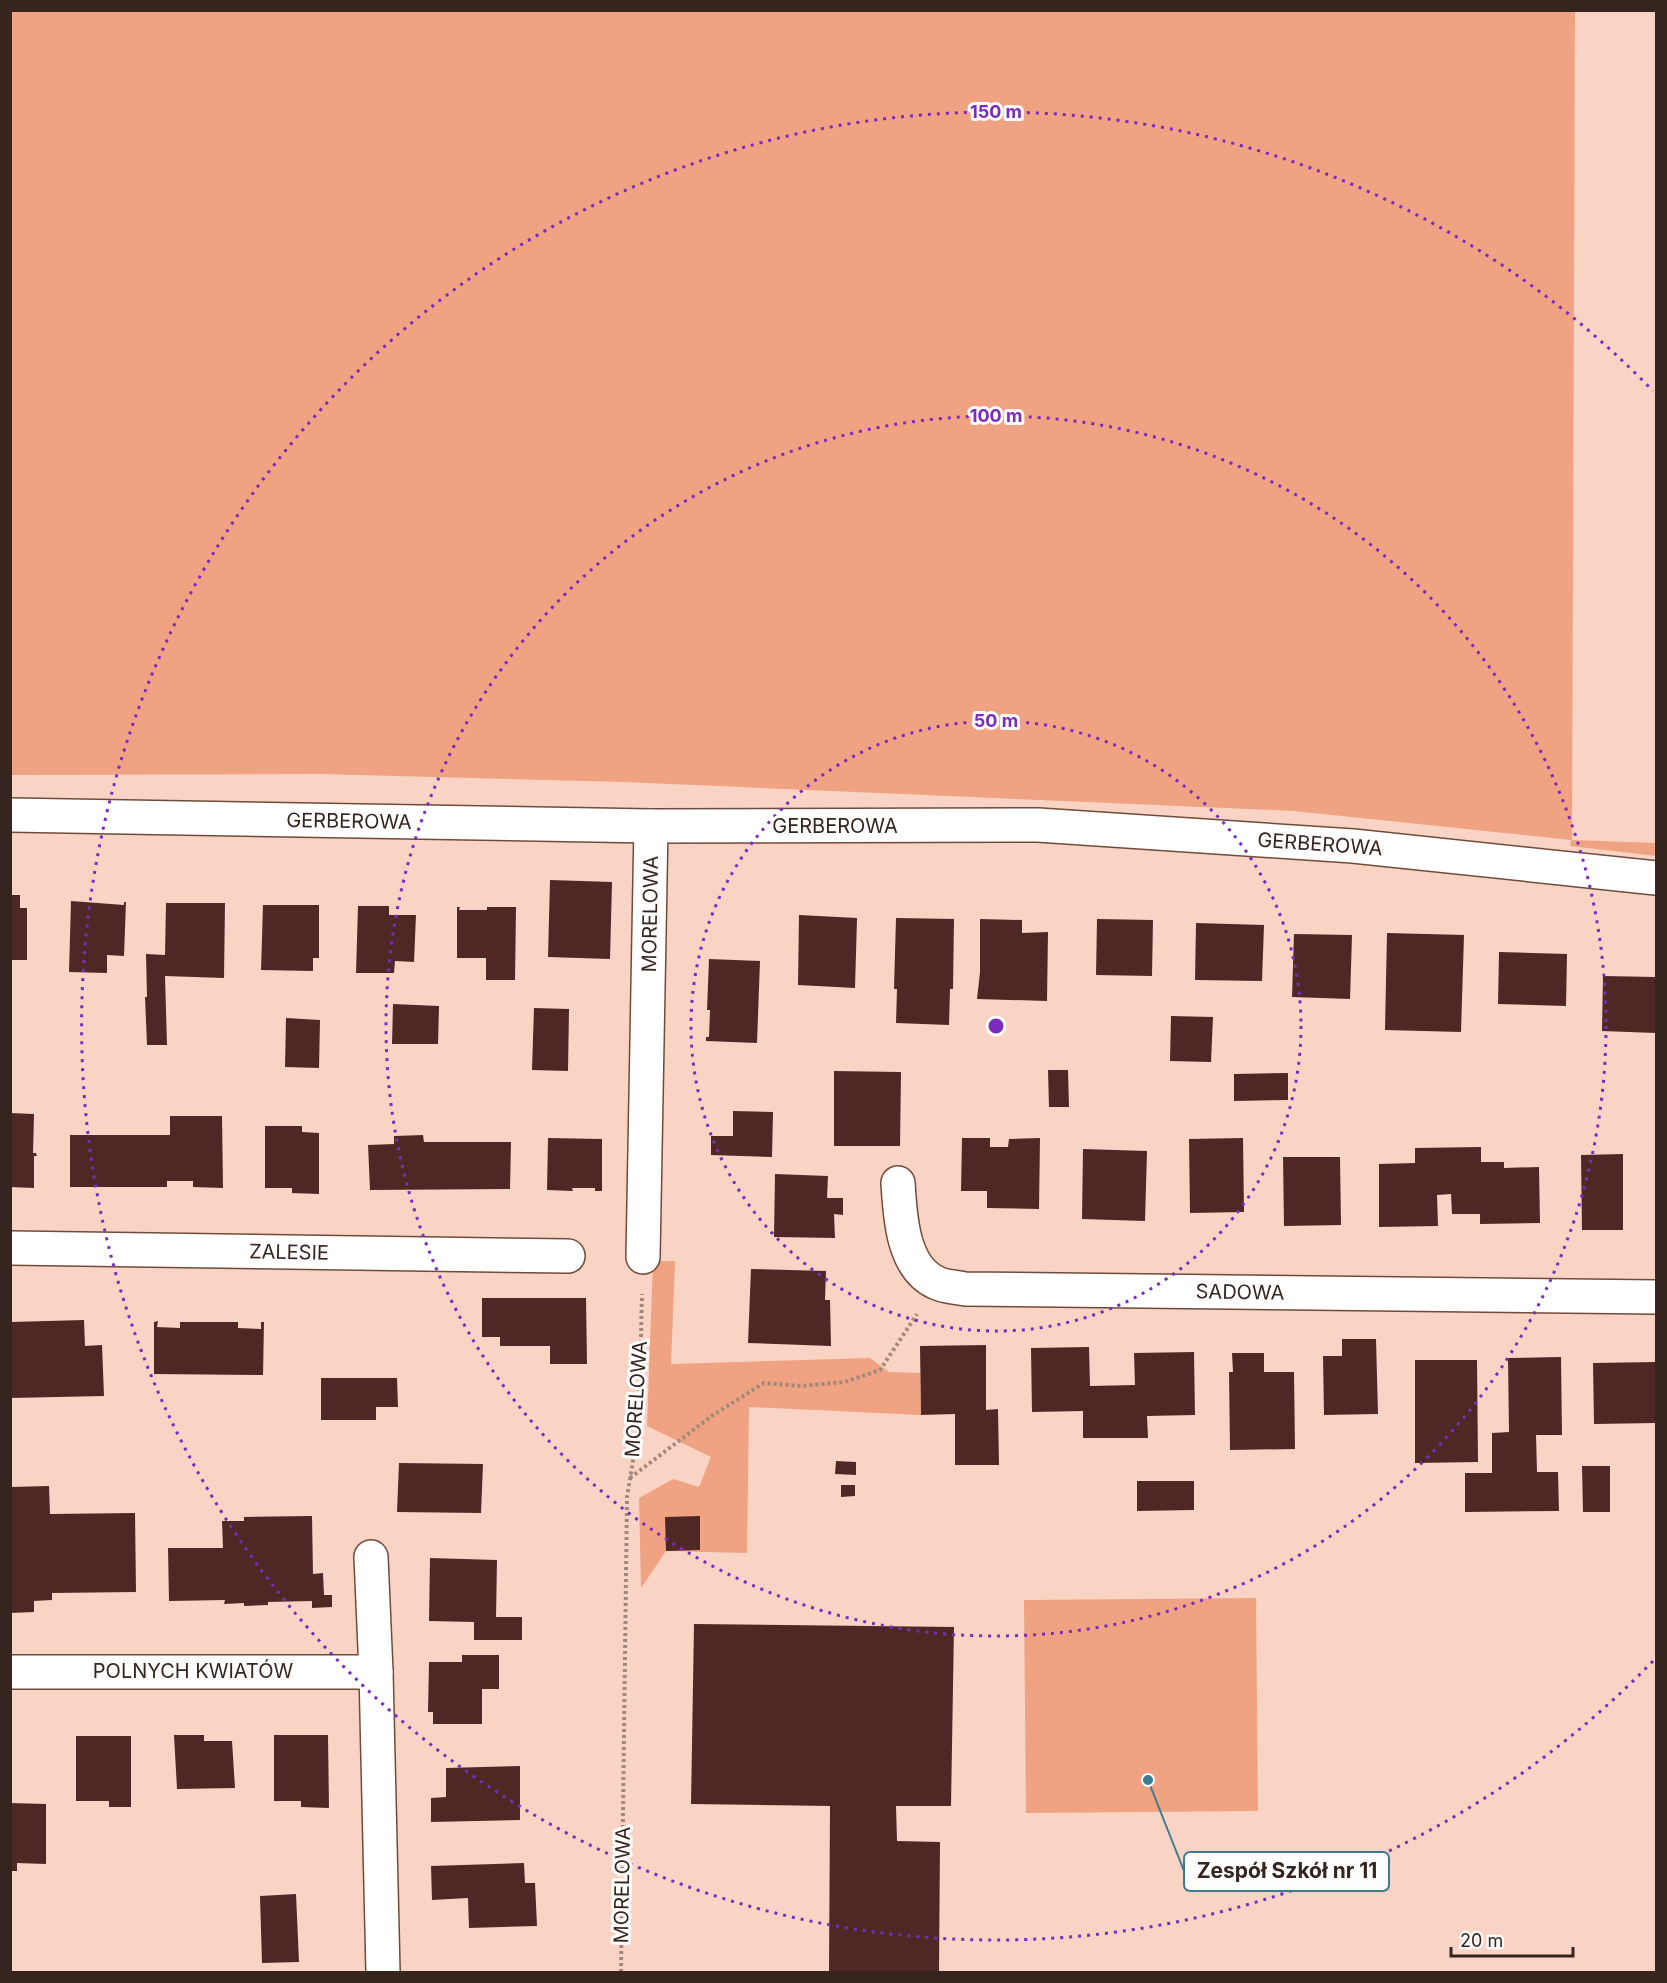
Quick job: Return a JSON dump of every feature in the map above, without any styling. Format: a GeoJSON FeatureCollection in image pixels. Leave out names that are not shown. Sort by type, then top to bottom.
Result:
{"type":"FeatureCollection","features":[{"type":"Feature","properties":{"kind":"street","name":"GERBEROWA"},"geometry":{"type":"LineString","coordinates":[[10,815],[651,826],[1038,825],[1353,846],[1656,878]]}},
{"type":"Feature","properties":{"kind":"street","name":"MORELOWA"},"geometry":{"type":"LineString","coordinates":[[643,1257],[651,826]]}},
{"type":"Feature","properties":{"kind":"street"},"geometry":{"type":"LineString","coordinates":[[898,1183],[900,1211],[911,1255],[921,1271],[937,1283]]}},
{"type":"Feature","properties":{"kind":"street","name":"ZALESIE"},"geometry":{"type":"LineString","coordinates":[[10,1248],[568,1256]]}},
{"type":"Feature","properties":{"kind":"street","name":"SADOWA"},"geometry":{"type":"LineString","coordinates":[[937,1283],[965,1289],[1656,1297]]}},
{"type":"Feature","properties":{"kind":"street"},"geometry":{"type":"LineString","coordinates":[[371,1557],[383,1972]]}},
{"type":"Feature","properties":{"kind":"street","name":"POLNYCH KWIATÓW"},"geometry":{"type":"LineString","coordinates":[[10,1672],[376,1672]]}},
{"type":"Feature","properties":{"kind":"path","name":"MORELOWA"},"geometry":{"type":"LineString","coordinates":[[621,1972],[627,1497],[639,1425],[643,1257]]}},
{"type":"Feature","properties":{"kind":"path"},"geometry":{"type":"LineString","coordinates":[[630,1478],[713,1416],[764,1383],[801,1386],[845,1382],[880,1370],[937,1283]]}},
{"type":"Feature","properties":{"kind":"shaded area"},"geometry":{"type":"Polygon","coordinates":[[[10,11],[1575,11],[1572,840],[1656,843],[1656,856],[1570,846],[1571,840],[1294,811],[624,782],[321,774],[11,775],[10,11]]]}},
{"type":"Feature","properties":{"kind":"shaded area"},"geometry":{"type":"Polygon","coordinates":[[[653,1261],[675,1261],[671,1364],[870,1358],[889,1372],[920,1373],[921,1415],[749,1407],[747,1553],[666,1551],[641,1588],[639,1498],[673,1479],[699,1487],[711,1457],[647,1426],[653,1261]]]}},
{"type":"Feature","properties":{"kind":"shaded area"},"geometry":{"type":"Polygon","coordinates":[[[1256,1598],[1258,1811],[1026,1813],[1024,1600],[1256,1598]]]}},
{"type":"Feature","properties":{"kind":"building"},"geometry":{"type":"Polygon","coordinates":[[[550,880],[612,882],[610,959],[548,957],[550,880]]]}},
{"type":"Feature","properties":{"kind":"building"},"geometry":{"type":"Polygon","coordinates":[[[10,895],[20,895],[20,908],[27,908],[27,960],[10,960],[10,895]]]}},
{"type":"Feature","properties":{"kind":"building"},"geometry":{"type":"Polygon","coordinates":[[[71,901],[124,905],[126,902],[124,956],[107,955],[107,973],[69,972],[71,901]]]}},
{"type":"Feature","properties":{"kind":"building"},"geometry":{"type":"Polygon","coordinates":[[[166,903],[225,903],[224,978],[165,976],[167,1045],[147,1045],[146,954],[165,955],[166,903]]]}},
{"type":"Feature","properties":{"kind":"building"},"geometry":{"type":"Polygon","coordinates":[[[263,905],[319,905],[319,958],[313,958],[313,971],[261,970],[263,905]]]}},
{"type":"Feature","properties":{"kind":"building"},"geometry":{"type":"Polygon","coordinates":[[[358,906],[389,906],[389,915],[416,915],[414,962],[395,961],[394,973],[356,973],[358,906]]]}},
{"type":"Feature","properties":{"kind":"building"},"geometry":{"type":"Polygon","coordinates":[[[457,907],[460,907],[459,910],[487,910],[487,907],[516,907],[515,980],[486,980],[486,958],[457,958],[457,907]]]}},
{"type":"Feature","properties":{"kind":"building"},"geometry":{"type":"Polygon","coordinates":[[[799,915],[857,918],[855,988],[798,985],[799,915]]]}},
{"type":"Feature","properties":{"kind":"building"},"geometry":{"type":"Polygon","coordinates":[[[896,918],[954,919],[953,989],[950,989],[949,1025],[896,1023],[897,989],[894,989],[896,918]]]}},
{"type":"Feature","properties":{"kind":"building"},"geometry":{"type":"Polygon","coordinates":[[[980,919],[1022,920],[1022,933],[1048,932],[1047,1001],[977,999],[980,972],[980,919]]]}},
{"type":"Feature","properties":{"kind":"building"},"geometry":{"type":"Polygon","coordinates":[[[1097,919],[1153,920],[1152,976],[1096,975],[1097,919]]]}},
{"type":"Feature","properties":{"kind":"building"},"geometry":{"type":"Polygon","coordinates":[[[1196,923],[1264,925],[1262,981],[1195,980],[1196,923]]]}},
{"type":"Feature","properties":{"kind":"building"},"geometry":{"type":"Polygon","coordinates":[[[1387,933],[1464,935],[1461,1032],[1385,1030],[1387,933]]]}},
{"type":"Feature","properties":{"kind":"building"},"geometry":{"type":"Polygon","coordinates":[[[1294,934],[1352,935],[1350,999],[1292,997],[1294,934]]]}},
{"type":"Feature","properties":{"kind":"building"},"geometry":{"type":"Polygon","coordinates":[[[1499,952],[1567,954],[1566,1006],[1498,1004],[1499,952]]]}},
{"type":"Feature","properties":{"kind":"building"},"geometry":{"type":"Polygon","coordinates":[[[709,959],[760,961],[757,1043],[706,1041],[706,1037],[709,1037],[710,1010],[707,1010],[709,959]]]}},
{"type":"Feature","properties":{"kind":"building"},"geometry":{"type":"Polygon","coordinates":[[[1603,976],[1656,977],[1656,1033],[1602,1031],[1603,976]]]}},
{"type":"Feature","properties":{"kind":"building"},"geometry":{"type":"Polygon","coordinates":[[[393,1004],[439,1006],[438,1044],[392,1044],[393,1004]]]}},
{"type":"Feature","properties":{"kind":"building"},"geometry":{"type":"Polygon","coordinates":[[[534,1008],[569,1009],[568,1071],[532,1070],[534,1008]]]}},
{"type":"Feature","properties":{"kind":"building"},"geometry":{"type":"Polygon","coordinates":[[[1171,1016],[1213,1017],[1211,1062],[1170,1061],[1171,1016]]]}},
{"type":"Feature","properties":{"kind":"building"},"geometry":{"type":"Polygon","coordinates":[[[286,1018],[320,1020],[319,1068],[285,1067],[286,1018]]]}},
{"type":"Feature","properties":{"kind":"building"},"geometry":{"type":"Polygon","coordinates":[[[1048,1070],[1068,1070],[1069,1107],[1049,1107],[1048,1070]]]}},
{"type":"Feature","properties":{"kind":"building"},"geometry":{"type":"Polygon","coordinates":[[[834,1071],[901,1072],[900,1146],[834,1146],[834,1071]]]}},
{"type":"Feature","properties":{"kind":"building"},"geometry":{"type":"Polygon","coordinates":[[[1288,1073],[1288,1100],[1234,1101],[1234,1074],[1288,1073]]]}},
{"type":"Feature","properties":{"kind":"building"},"geometry":{"type":"Polygon","coordinates":[[[733,1111],[773,1112],[772,1157],[711,1155],[711,1136],[733,1136],[733,1111]]]}},
{"type":"Feature","properties":{"kind":"building"},"geometry":{"type":"Polygon","coordinates":[[[10,1113],[34,1114],[33,1153],[37,1156],[34,1156],[34,1188],[10,1187],[10,1113]]]}},
{"type":"Feature","properties":{"kind":"building"},"geometry":{"type":"Polygon","coordinates":[[[170,1116],[222,1116],[223,1188],[193,1187],[193,1181],[167,1181],[167,1187],[70,1187],[70,1135],[170,1135],[170,1116]]]}},
{"type":"Feature","properties":{"kind":"building"},"geometry":{"type":"Polygon","coordinates":[[[265,1126],[302,1126],[302,1132],[319,1133],[319,1194],[292,1193],[292,1188],[265,1188],[265,1126]]]}},
{"type":"Feature","properties":{"kind":"building"},"geometry":{"type":"Polygon","coordinates":[[[423,1135],[424,1142],[511,1142],[510,1189],[370,1190],[368,1145],[394,1144],[394,1136],[423,1135]]]}},
{"type":"Feature","properties":{"kind":"building"},"geometry":{"type":"Polygon","coordinates":[[[548,1138],[602,1139],[602,1191],[595,1191],[595,1188],[572,1188],[573,1191],[547,1190],[548,1138]]]}},
{"type":"Feature","properties":{"kind":"building"},"geometry":{"type":"Polygon","coordinates":[[[962,1138],[990,1138],[990,1147],[1008,1147],[1009,1139],[1040,1138],[1039,1209],[987,1208],[987,1191],[961,1191],[962,1138]]]}},
{"type":"Feature","properties":{"kind":"building"},"geometry":{"type":"Polygon","coordinates":[[[1243,1138],[1244,1212],[1190,1213],[1189,1139],[1243,1138]]]}},
{"type":"Feature","properties":{"kind":"building"},"geometry":{"type":"Polygon","coordinates":[[[1481,1147],[1481,1162],[1504,1162],[1504,1168],[1539,1167],[1540,1223],[1480,1224],[1480,1214],[1452,1214],[1451,1194],[1437,1195],[1438,1226],[1379,1227],[1379,1164],[1415,1163],[1415,1148],[1481,1147]]]}},
{"type":"Feature","properties":{"kind":"building"},"geometry":{"type":"Polygon","coordinates":[[[1083,1149],[1147,1151],[1145,1221],[1082,1219],[1083,1149]]]}},
{"type":"Feature","properties":{"kind":"building"},"geometry":{"type":"Polygon","coordinates":[[[1623,1154],[1623,1230],[1582,1230],[1581,1155],[1623,1154]]]}},
{"type":"Feature","properties":{"kind":"building"},"geometry":{"type":"Polygon","coordinates":[[[1283,1157],[1340,1157],[1341,1225],[1284,1226],[1283,1157]]]}},
{"type":"Feature","properties":{"kind":"building"},"geometry":{"type":"Polygon","coordinates":[[[775,1174],[828,1176],[827,1198],[843,1198],[843,1215],[834,1214],[835,1238],[774,1237],[775,1174]]]}},
{"type":"Feature","properties":{"kind":"building"},"geometry":{"type":"Polygon","coordinates":[[[751,1269],[826,1271],[825,1300],[830,1300],[831,1346],[748,1343],[751,1269]]]}},
{"type":"Feature","properties":{"kind":"building"},"geometry":{"type":"Polygon","coordinates":[[[482,1298],[586,1298],[587,1364],[550,1364],[550,1346],[500,1346],[500,1337],[482,1337],[482,1298]]]}},
{"type":"Feature","properties":{"kind":"building"},"geometry":{"type":"Polygon","coordinates":[[[84,1320],[85,1346],[102,1345],[104,1396],[10,1398],[10,1322],[84,1320]]]}},
{"type":"Feature","properties":{"kind":"building"},"geometry":{"type":"Polygon","coordinates":[[[158,1321],[157,1327],[180,1328],[180,1322],[238,1322],[238,1328],[261,1329],[261,1322],[264,1322],[263,1375],[154,1374],[154,1322],[158,1321]]]}},
{"type":"Feature","properties":{"kind":"building"},"geometry":{"type":"Polygon","coordinates":[[[1342,1339],[1376,1339],[1378,1414],[1324,1415],[1323,1356],[1342,1356],[1342,1339]]]}},
{"type":"Feature","properties":{"kind":"building"},"geometry":{"type":"Polygon","coordinates":[[[986,1345],[986,1410],[998,1409],[999,1465],[955,1465],[955,1414],[921,1415],[920,1346],[986,1345]]]}},
{"type":"Feature","properties":{"kind":"building"},"geometry":{"type":"Polygon","coordinates":[[[1089,1347],[1090,1386],[1135,1385],[1134,1353],[1194,1352],[1195,1415],[1147,1416],[1148,1438],[1083,1438],[1083,1411],[1032,1412],[1031,1348],[1089,1347]]]}},
{"type":"Feature","properties":{"kind":"building"},"geometry":{"type":"Polygon","coordinates":[[[1232,1353],[1264,1353],[1264,1372],[1294,1372],[1295,1449],[1230,1450],[1229,1372],[1233,1372],[1232,1353]]]}},
{"type":"Feature","properties":{"kind":"building"},"geometry":{"type":"Polygon","coordinates":[[[1561,1357],[1562,1435],[1536,1435],[1537,1472],[1558,1472],[1559,1511],[1465,1512],[1465,1473],[1492,1473],[1492,1433],[1509,1432],[1508,1358],[1561,1357]]]}},
{"type":"Feature","properties":{"kind":"building"},"geometry":{"type":"Polygon","coordinates":[[[1415,1360],[1477,1360],[1478,1462],[1415,1463],[1415,1360]]]}},
{"type":"Feature","properties":{"kind":"building"},"geometry":{"type":"Polygon","coordinates":[[[1656,1362],[1656,1423],[1594,1424],[1593,1363],[1656,1362]]]}},
{"type":"Feature","properties":{"kind":"building"},"geometry":{"type":"Polygon","coordinates":[[[321,1378],[397,1378],[398,1407],[376,1407],[376,1420],[321,1420],[321,1378]]]}},
{"type":"Feature","properties":{"kind":"building"},"geometry":{"type":"Polygon","coordinates":[[[836,1461],[856,1462],[856,1475],[835,1474],[836,1461]]]}},
{"type":"Feature","properties":{"kind":"building"},"geometry":{"type":"Polygon","coordinates":[[[399,1463],[483,1464],[481,1513],[397,1512],[399,1463]]]}},
{"type":"Feature","properties":{"kind":"building"},"geometry":{"type":"Polygon","coordinates":[[[1582,1466],[1610,1466],[1610,1512],[1583,1512],[1582,1466]]]}},
{"type":"Feature","properties":{"kind":"building"},"geometry":{"type":"Polygon","coordinates":[[[1137,1481],[1194,1481],[1194,1510],[1137,1511],[1137,1481]]]}},
{"type":"Feature","properties":{"kind":"building"},"geometry":{"type":"Polygon","coordinates":[[[841,1485],[855,1485],[855,1496],[841,1497],[841,1485]]]}},
{"type":"Feature","properties":{"kind":"building"},"geometry":{"type":"Polygon","coordinates":[[[49,1486],[50,1514],[135,1513],[136,1592],[52,1593],[52,1600],[34,1601],[34,1612],[10,1613],[10,1487],[49,1486]]]}},
{"type":"Feature","properties":{"kind":"building"},"geometry":{"type":"Polygon","coordinates":[[[312,1516],[313,1574],[323,1573],[324,1595],[332,1595],[332,1607],[312,1608],[312,1601],[268,1602],[268,1605],[244,1606],[244,1603],[224,1604],[225,1600],[169,1601],[168,1548],[223,1548],[222,1521],[244,1521],[244,1517],[312,1516]]]}},
{"type":"Feature","properties":{"kind":"building"},"geometry":{"type":"Polygon","coordinates":[[[700,1516],[700,1550],[666,1551],[665,1517],[700,1516]]]}},
{"type":"Feature","properties":{"kind":"building"},"geometry":{"type":"Polygon","coordinates":[[[430,1558],[497,1560],[496,1617],[522,1617],[522,1640],[474,1640],[474,1622],[429,1621],[430,1558]]]}},
{"type":"Feature","properties":{"kind":"building"},"geometry":{"type":"Polygon","coordinates":[[[694,1624],[954,1627],[951,1806],[896,1806],[897,1841],[940,1842],[939,1972],[829,1972],[830,1806],[691,1804],[694,1624]]]}},
{"type":"Feature","properties":{"kind":"building"},"geometry":{"type":"Polygon","coordinates":[[[462,1655],[499,1655],[499,1689],[482,1689],[482,1724],[433,1724],[433,1712],[428,1712],[429,1662],[462,1662],[462,1655]]]}},
{"type":"Feature","properties":{"kind":"building"},"geometry":{"type":"Polygon","coordinates":[[[174,1735],[204,1735],[204,1741],[232,1741],[235,1788],[177,1789],[174,1735]]]}},
{"type":"Feature","properties":{"kind":"building"},"geometry":{"type":"Polygon","coordinates":[[[274,1735],[328,1735],[329,1808],[301,1807],[301,1801],[274,1801],[274,1735]]]}},
{"type":"Feature","properties":{"kind":"building"},"geometry":{"type":"Polygon","coordinates":[[[76,1736],[131,1736],[131,1807],[109,1807],[109,1801],[76,1801],[76,1736]]]}},
{"type":"Feature","properties":{"kind":"building"},"geometry":{"type":"Polygon","coordinates":[[[520,1766],[520,1820],[431,1822],[431,1798],[446,1797],[446,1768],[520,1766]]]}},
{"type":"Feature","properties":{"kind":"building"},"geometry":{"type":"Polygon","coordinates":[[[10,1803],[46,1804],[46,1864],[17,1863],[17,1871],[10,1871],[10,1803]]]}},
{"type":"Feature","properties":{"kind":"building"},"geometry":{"type":"Polygon","coordinates":[[[524,1863],[525,1883],[535,1883],[537,1926],[469,1928],[468,1898],[432,1900],[431,1866],[524,1863]]]}},
{"type":"Feature","properties":{"kind":"building"},"geometry":{"type":"Polygon","coordinates":[[[296,1894],[299,1962],[262,1963],[260,1896],[296,1894]]]}},
{"type":"Feature","properties":{"kind":"place","name":"Zespół Szkół nr 11"},"geometry":{"type":"Point","coordinates":[1148,1780]}}]}
